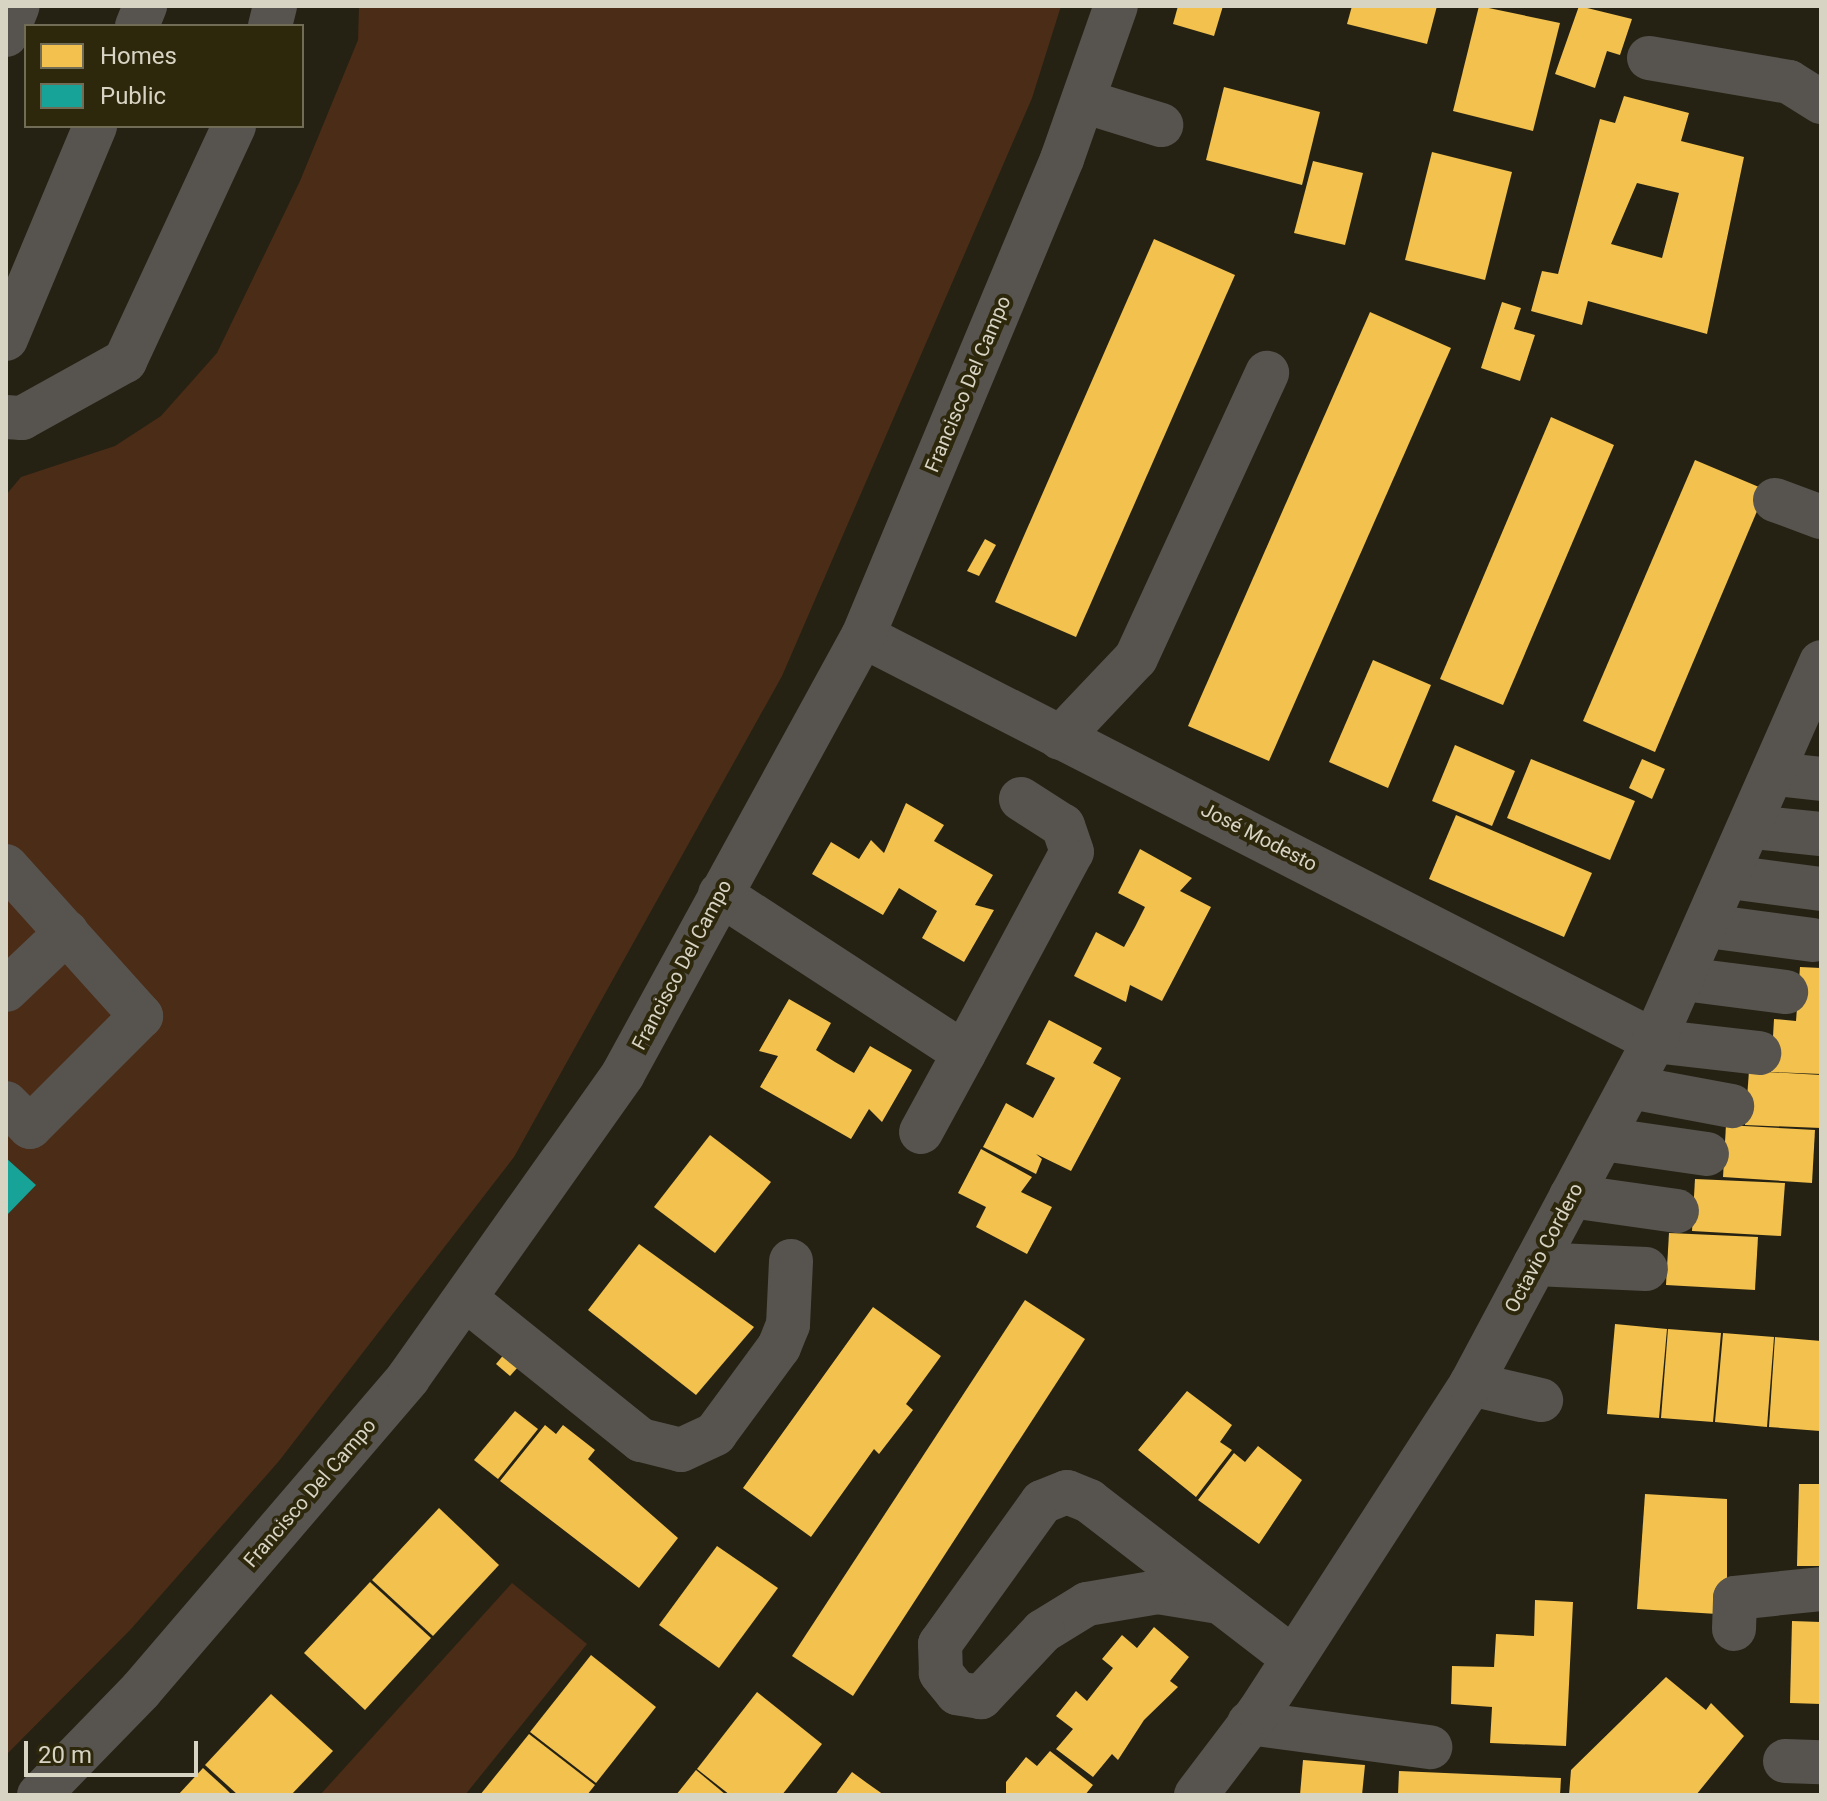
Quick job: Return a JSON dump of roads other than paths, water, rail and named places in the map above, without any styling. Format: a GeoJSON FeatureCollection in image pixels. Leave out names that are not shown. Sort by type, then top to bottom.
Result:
{"type":"FeatureCollection","features":[{"type":"Feature","properties":{"kind":"street"},"geometry":{"type":"LineString","coordinates":[[6,35],[18,6]]}},
{"type":"Feature","properties":{"kind":"street","name":"Francisco Del Campo"},"geometry":{"type":"LineString","coordinates":[[39,1795],[141,1690],[468,1301],[623,1074],[863,636],[1083,101],[1116,6]]}},
{"type":"Feature","properties":{"kind":"street"},"geometry":{"type":"LineString","coordinates":[[1649,58],[1789,82],[1821,102]]}},
{"type":"Feature","properties":{"kind":"street"},"geometry":{"type":"LineString","coordinates":[[1083,101],[1161,125]]}},
{"type":"Feature","properties":{"kind":"street"},"geometry":{"type":"LineString","coordinates":[[6,339],[94,128]]}},
{"type":"Feature","properties":{"kind":"street"},"geometry":{"type":"LineString","coordinates":[[6,417],[22,418],[125,361],[233,128]]}},
{"type":"Feature","properties":{"kind":"street"},"geometry":{"type":"LineString","coordinates":[[1060,738],[1136,658],[1267,373]]}},
{"type":"Feature","properties":{"kind":"street"},"geometry":{"type":"LineString","coordinates":[[1775,500],[1821,517]]}},
{"type":"Feature","properties":{"kind":"street","name":"José Modesto"},"geometry":{"type":"LineString","coordinates":[[863,636],[1654,1041]]}},
{"type":"Feature","properties":{"kind":"street","name":"Octavio Cordero"},"geometry":{"type":"LineString","coordinates":[[1196,1795],[1258,1712],[1471,1384],[1654,1041],[1776,774],[1809,725],[1821,663]]}},
{"type":"Feature","properties":{"kind":"street"},"geometry":{"type":"LineString","coordinates":[[1776,774],[1821,779]]}},
{"type":"Feature","properties":{"kind":"street"},"geometry":{"type":"LineString","coordinates":[[921,1132],[1072,852],[1063,826],[1021,799]]}},
{"type":"Feature","properties":{"kind":"street"},"geometry":{"type":"LineString","coordinates":[[1754,827],[1821,834]]}},
{"type":"Feature","properties":{"kind":"street"},"geometry":{"type":"LineString","coordinates":[[6,866],[141,1016],[30,1127],[6,1103]]}},
{"type":"Feature","properties":{"kind":"street"},"geometry":{"type":"LineString","coordinates":[[1730,877],[1821,889]]}},
{"type":"Feature","properties":{"kind":"street"},"geometry":{"type":"LineString","coordinates":[[720,894],[964,1053]]}},
{"type":"Feature","properties":{"kind":"street"},"geometry":{"type":"LineString","coordinates":[[1708,926],[1813,940]]}},
{"type":"Feature","properties":{"kind":"street"},"geometry":{"type":"LineString","coordinates":[[6,990],[67,932]]}},
{"type":"Feature","properties":{"kind":"street"},"geometry":{"type":"LineString","coordinates":[[1684,979],[1786,992]]}},
{"type":"Feature","properties":{"kind":"street"},"geometry":{"type":"LineString","coordinates":[[1654,1041],[1759,1053]]}},
{"type":"Feature","properties":{"kind":"street"},"geometry":{"type":"LineString","coordinates":[[1630,1087],[1732,1106]]}},
{"type":"Feature","properties":{"kind":"street"},"geometry":{"type":"LineString","coordinates":[[1603,1139],[1707,1154]]}},
{"type":"Feature","properties":{"kind":"street"},"geometry":{"type":"LineString","coordinates":[[1571,1196],[1677,1211]]}},
{"type":"Feature","properties":{"kind":"street"},"geometry":{"type":"LineString","coordinates":[[468,1301],[641,1440],[681,1450],[715,1434],[779,1347],[788,1325],[791,1261]]}},
{"type":"Feature","properties":{"kind":"street"},"geometry":{"type":"LineString","coordinates":[[1535,1264],[1646,1269]]}},
{"type":"Feature","properties":{"kind":"street"},"geometry":{"type":"LineString","coordinates":[[1471,1384],[1541,1400]]}},
{"type":"Feature","properties":{"kind":"street"},"geometry":{"type":"LineString","coordinates":[[1233,1612],[1158,1592],[1087,1604],[1043,1631],[981,1697],[957,1693],[941,1673],[940,1644],[1053,1493],[1089,1501],[1293,1658]]}},
{"type":"Feature","properties":{"kind":"street"},"geometry":{"type":"LineString","coordinates":[[1734,1629],[1735,1598],[1821,1589]]}},
{"type":"Feature","properties":{"kind":"street"},"geometry":{"type":"LineString","coordinates":[[1258,1712],[1336,1719],[1429,1738]]}}]}
